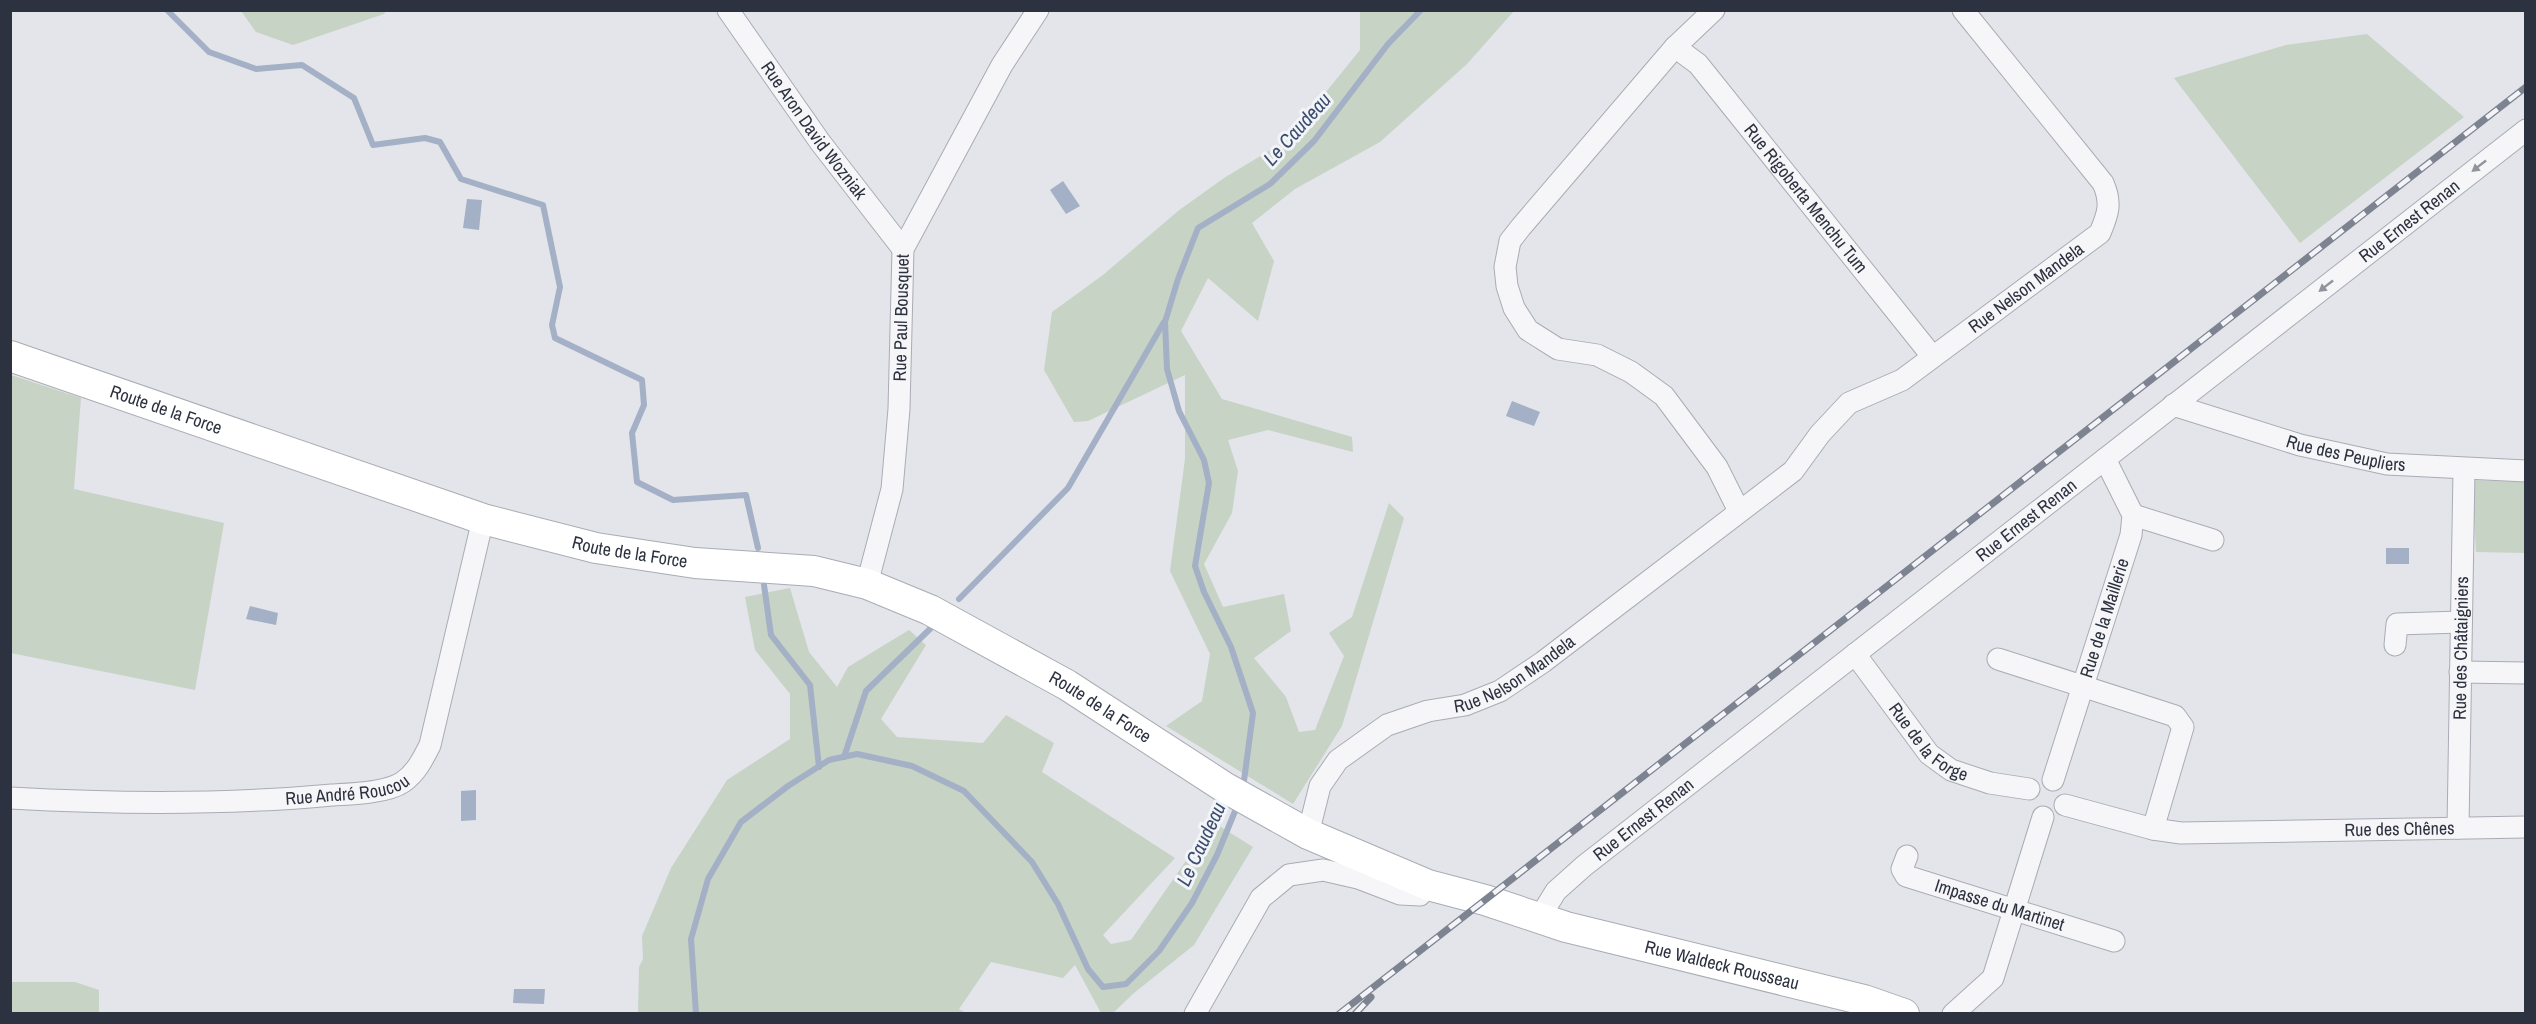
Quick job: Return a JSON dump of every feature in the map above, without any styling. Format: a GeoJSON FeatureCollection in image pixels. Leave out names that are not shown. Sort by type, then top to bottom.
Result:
{"type":"FeatureCollection","features":[{"type":"Feature","properties":{"kind":"street","name":"Rue Aron David Wozniak"},"geometry":{"type":"LineString","coordinates":[[728,10],[820,142],[903,249]]}},
{"type":"Feature","properties":{"kind":"street","name":"Rue Paul Bousquet"},"geometry":{"type":"LineString","coordinates":[[867,584],[892,489],[899,409],[903,249],[1002,65],[1038,10]]}},
{"type":"Feature","properties":{"kind":"street"},"geometry":{"type":"LineString","coordinates":[[1714,10],[1675,47],[1510,242],[1505,267],[1507,286],[1514,308],[1528,330],[1558,349],[1597,355],[1631,372],[1664,396],[1717,467],[1740,512]]}},
{"type":"Feature","properties":{"kind":"street","name":"Rue Nelson Mandela"},"geometry":{"type":"LineString","coordinates":[[1308,834],[1320,786],[1338,760],[1387,725],[1428,711],[1465,705],[1500,691],[1551,656],[1793,471],[1820,434],[1849,403],[1902,380],[2100,233],[2109,212],[2109,196],[2103,183],[1963,10]]}},
{"type":"Feature","properties":{"kind":"street","name":"Rue Rigoberta Menchu Tum"},"geometry":{"type":"LineString","coordinates":[[1675,47],[1698,64],[1932,356]]}},
{"type":"Feature","properties":{"kind":"street","name":"Rue Ernest Renan"},"geometry":{"type":"LineString","coordinates":[[1538,920],[1556,891],[1584,866],[2526,130]]}},
{"type":"Feature","properties":{"kind":"street","name":"Route de la Force"},"geometry":{"type":"LineString","coordinates":[[10,356],[483,519],[596,548],[695,563],[814,571],[867,584],[930,610],[1067,686],[1224,788],[1308,834],[1428,885]]}},
{"type":"Feature","properties":{"kind":"street","name":"Rue des Peupliers"},"geometry":{"type":"LineString","coordinates":[[2173,405],[2300,445],[2376,462],[2464,470],[2526,471]]}},
{"type":"Feature","properties":{"kind":"street"},"geometry":{"type":"LineString","coordinates":[[2105,459],[2133,515],[2213,540]]}},
{"type":"Feature","properties":{"kind":"street","name":"Rue des Châtaigniers"},"geometry":{"type":"LineString","coordinates":[[2458,828],[2464,470]]}},
{"type":"Feature","properties":{"kind":"street","name":"Rue de la Maillerie"},"geometry":{"type":"LineString","coordinates":[[2053,780],[2131,535],[2133,515]]}},
{"type":"Feature","properties":{"kind":"street","name":"Rue André Roucou"},"geometry":{"type":"LineString","coordinates":[[10,798],[90,802],[299,798],[370,792],[402,783],[419,766],[430,746],[483,519]]}},
{"type":"Feature","properties":{"kind":"street"},"geometry":{"type":"LineString","coordinates":[[2395,645],[2397,624],[2461,622]]}},
{"type":"Feature","properties":{"kind":"street","name":"Rue de la Forge"},"geometry":{"type":"LineString","coordinates":[[1855,654],[1929,754],[1951,770],[1990,783],[2029,789]]}},
{"type":"Feature","properties":{"kind":"street"},"geometry":{"type":"LineString","coordinates":[[1998,659],[2175,716],[2183,727],[2153,829],[2065,805]]}},
{"type":"Feature","properties":{"kind":"street"},"geometry":{"type":"LineString","coordinates":[[2460,672],[2526,673]]}},
{"type":"Feature","properties":{"kind":"street"},"geometry":{"type":"LineString","coordinates":[[2042,779],[2053,780],[2065,793],[2065,805],[2056,815],[2043,817],[2037,815],[2029,807],[2027,795],[2029,789],[2042,779]]}},
{"type":"Feature","properties":{"kind":"street"},"geometry":{"type":"LineString","coordinates":[[1953,1014],[1993,978],[2043,817]]}},
{"type":"Feature","properties":{"kind":"street","name":"Rue des Chênes"},"geometry":{"type":"LineString","coordinates":[[2153,829],[2181,833],[2526,827]]}},
{"type":"Feature","properties":{"kind":"street","name":"Impasse du Martinet"},"geometry":{"type":"LineString","coordinates":[[1907,856],[1902,869],[1906,876],[2114,941]]}},
{"type":"Feature","properties":{"kind":"street"},"geometry":{"type":"LineString","coordinates":[[1195,1014],[1261,898],[1289,875],[1323,870],[1358,878],[1400,894],[1420,895],[1428,885]]}},
{"type":"Feature","properties":{"kind":"street","name":"Rue Waldeck Rousseau"},"geometry":{"type":"LineString","coordinates":[[1428,885],[1485,900],[1538,920],[1864,1000],[1904,1014]]}},
{"type":"Feature","properties":{"kind":"green space"},"geometry":{"type":"Polygon","coordinates":[[[1360,10],[1514,11],[1467,64],[1380,142],[1295,189],[1252,223],[1274,261],[1258,321],[1208,278],[1181,331],[1222,399],[1352,437],[1353,452],[1268,430],[1228,440],[1238,471],[1232,513],[1204,564],[1223,607],[1284,594],[1291,631],[1254,658],[1286,697],[1299,732],[1315,730],[1344,656],[1329,633],[1352,617],[1389,503],[1404,518],[1342,726],[1293,804],[1166,726],[1202,701],[1210,654],[1170,571],[1185,459],[1185,375],[1088,421],[1074,422],[1044,370],[1052,312],[1103,275],[1178,211],[1224,178],[1287,140],[1360,50],[1360,10]]]}},
{"type":"Feature","properties":{"kind":"green space"},"geometry":{"type":"Polygon","coordinates":[[[241,11],[386,11],[384,14],[293,45],[256,32],[241,11]]]}},
{"type":"Feature","properties":{"kind":"green space"},"geometry":{"type":"Polygon","coordinates":[[[2367,34],[2464,117],[2300,243],[2174,78],[2286,45],[2367,34]]]}},
{"type":"Feature","properties":{"kind":"green space"},"geometry":{"type":"Polygon","coordinates":[[[11,375],[81,398],[74,489],[224,523],[195,690],[11,653],[11,375]]]}},
{"type":"Feature","properties":{"kind":"green space"},"geometry":{"type":"Polygon","coordinates":[[[2472,480],[2525,482],[2525,553],[2476,552],[2472,480]]]}},
{"type":"Feature","properties":{"kind":"green space"},"geometry":{"type":"Polygon","coordinates":[[[790,588],[809,652],[837,687],[848,667],[909,630],[926,645],[881,719],[897,737],[983,743],[1006,715],[1054,743],[1042,772],[1175,858],[1103,935],[1111,944],[1131,940],[1213,822],[1253,847],[1194,945],[1134,993],[1113,1013],[1101,1013],[1075,965],[1063,978],[991,962],[959,1009],[966,1013],[638,1013],[639,967],[643,959],[642,936],[671,868],[727,780],[790,739],[790,694],[755,650],[745,597],[790,588]]]}},
{"type":"Feature","properties":{"kind":"green space"},"geometry":{"type":"Polygon","coordinates":[[[10,982],[75,982],[99,990],[99,1013],[11,1013],[10,982]]]}},
{"type":"Feature","properties":{"kind":"water"},"geometry":{"type":"Polygon","coordinates":[[[1063,181],[1080,206],[1066,214],[1050,190],[1063,181]]]}},
{"type":"Feature","properties":{"kind":"water"},"geometry":{"type":"Polygon","coordinates":[[[467,199],[482,200],[479,230],[463,228],[467,199]]]}},
{"type":"Feature","properties":{"kind":"water"},"geometry":{"type":"Polygon","coordinates":[[[1512,401],[1540,412],[1534,426],[1506,416],[1512,401]]]}},
{"type":"Feature","properties":{"kind":"water"},"geometry":{"type":"Polygon","coordinates":[[[2386,548],[2409,548],[2409,564],[2386,564],[2386,548]]]}},
{"type":"Feature","properties":{"kind":"water"},"geometry":{"type":"Polygon","coordinates":[[[250,606],[278,613],[276,625],[246,619],[250,606]]]}},
{"type":"Feature","properties":{"kind":"water"},"geometry":{"type":"Polygon","coordinates":[[[476,790],[476,820],[461,821],[461,791],[476,790]]]}},
{"type":"Feature","properties":{"kind":"water"},"geometry":{"type":"Polygon","coordinates":[[[514,989],[545,989],[544,1004],[513,1003],[514,989]]]}},
{"type":"Feature","properties":{"kind":"waterway"},"geometry":{"type":"LineString","coordinates":[[167,10],[209,52],[256,69],[302,65],[354,98],[373,145],[425,138],[440,142],[461,179],[543,205],[560,287],[552,325],[555,338],[642,380],[644,405],[632,433],[637,482],[673,500],[746,495],[758,548]]}},
{"type":"Feature","properties":{"kind":"waterway","name":"Le Caudeau"},"geometry":{"type":"LineString","coordinates":[[1243,788],[1253,713],[1231,647],[1204,592],[1195,566],[1209,483],[1204,460],[1179,411],[1167,369],[1165,322],[1178,279],[1198,228],[1270,184],[1314,141],[1388,44],[1421,10]]}},
{"type":"Feature","properties":{"kind":"waterway","name":"Le Caudeau"},"geometry":{"type":"LineString","coordinates":[[959,599],[1068,488],[1164,322]]}},
{"type":"Feature","properties":{"kind":"waterway"},"geometry":{"type":"LineString","coordinates":[[764,585],[771,635],[810,685],[819,767]]}},
{"type":"Feature","properties":{"kind":"waterway","name":"Le Caudeau"},"geometry":{"type":"LineString","coordinates":[[844,757],[866,691],[930,629]]}},
{"type":"Feature","properties":{"kind":"waterway","name":"Le Caudeau"},"geometry":{"type":"LineString","coordinates":[[696,1014],[691,939],[708,879],[741,822],[788,786],[829,760],[857,754],[912,766],[964,791],[1032,862],[1058,904],[1088,969],[1103,987],[1126,984],[1159,951],[1192,903],[1217,855],[1238,804]]}},
{"type":"Feature","properties":{"kind":"railway"},"geometry":{"type":"LineString","coordinates":[[1339,1014],[2526,87]]}},
{"type":"Feature","properties":{"kind":"railway"},"geometry":{"type":"LineString","coordinates":[[1355,1014],[1371,997]]}}]}
